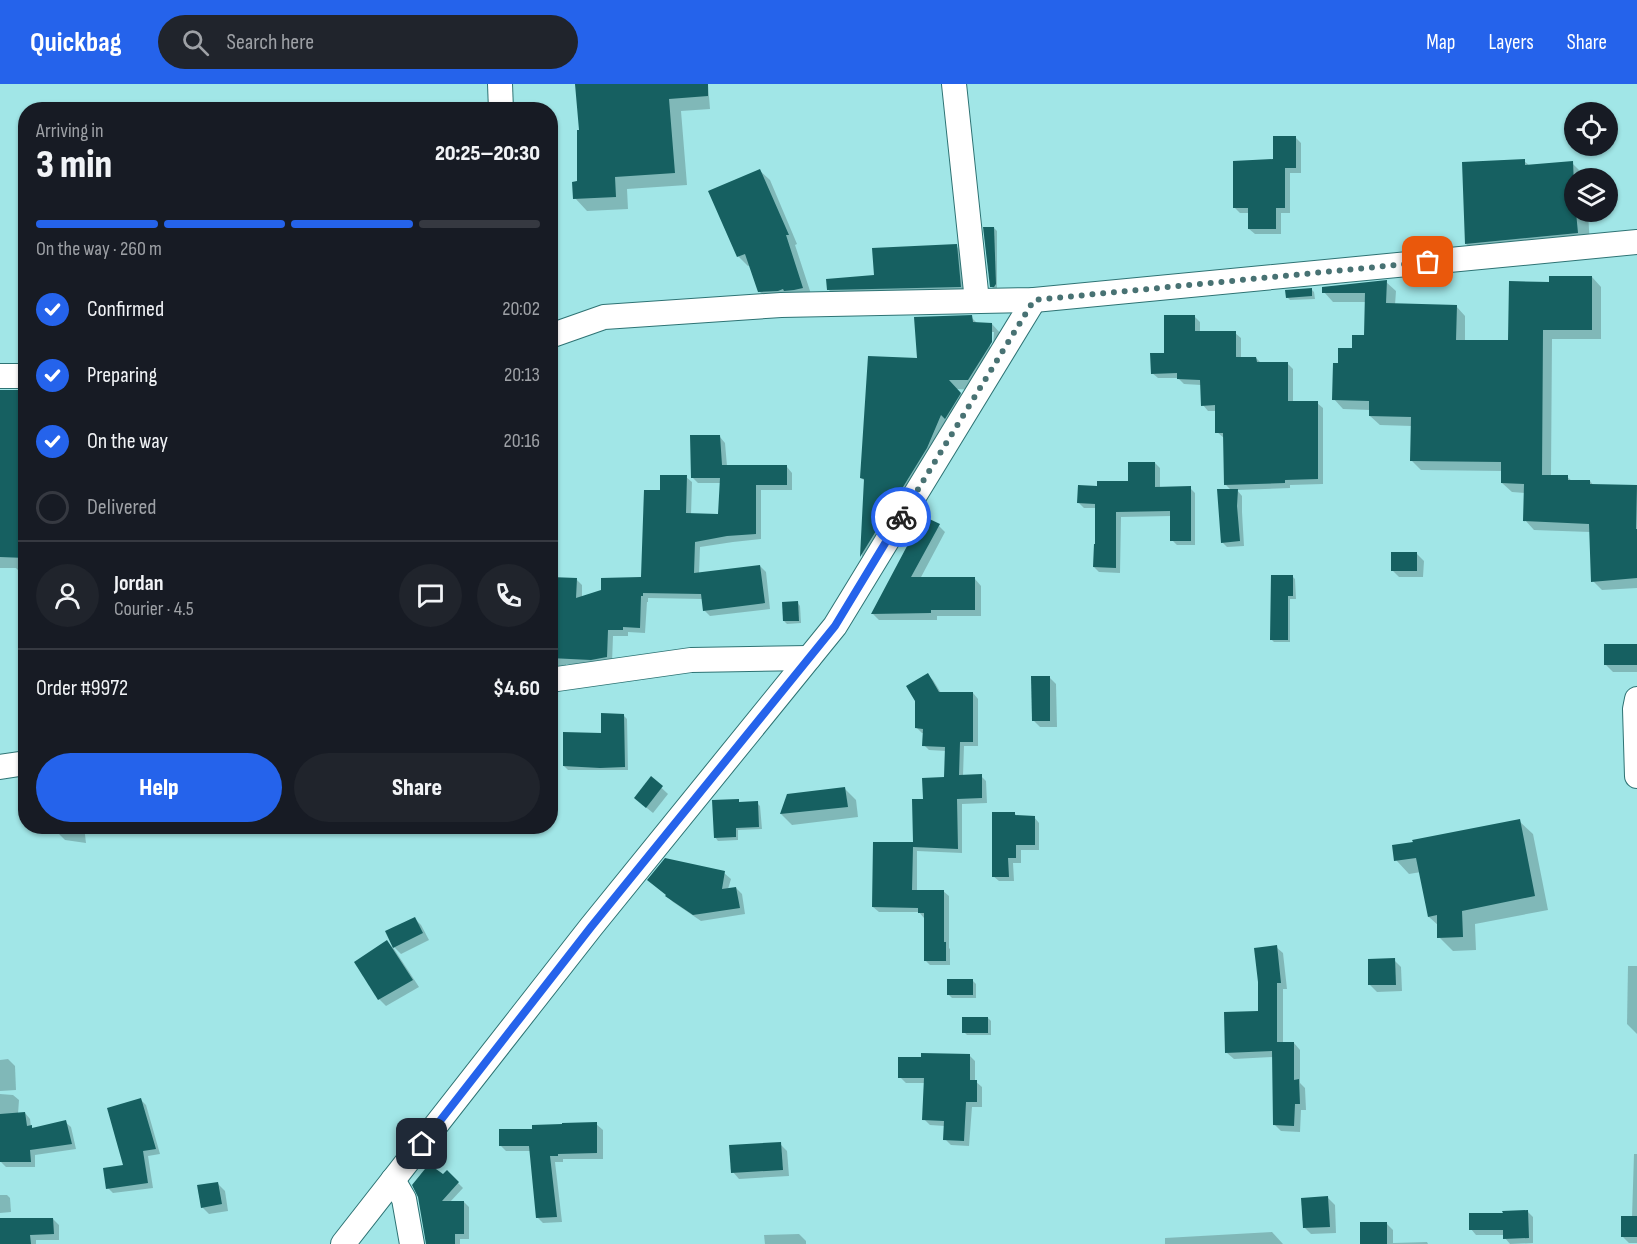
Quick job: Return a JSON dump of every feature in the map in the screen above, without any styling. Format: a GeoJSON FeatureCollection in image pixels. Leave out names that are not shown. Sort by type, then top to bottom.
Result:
{"type":"FeatureCollection","features":[{"type":"Feature","properties":{"kind":"street"},"geometry":{"type":"LineString","coordinates":[[500,84],[501,102]]}},
{"type":"Feature","properties":{"kind":"street"},"geometry":{"type":"LineString","coordinates":[[954,84],[976,301]]}},
{"type":"Feature","properties":{"kind":"street"},"geometry":{"type":"LineString","coordinates":[[558,333],[604,317],[781,304],[1034,300],[1637,242]]}},
{"type":"Feature","properties":{"kind":"street"},"geometry":{"type":"LineString","coordinates":[[343,1244],[591,927],[835,626],[1034,300]]}},
{"type":"Feature","properties":{"kind":"street"},"geometry":{"type":"LineString","coordinates":[[0,376],[18,376]]}},
{"type":"Feature","properties":{"kind":"street"},"geometry":{"type":"LineString","coordinates":[[558,679],[691,660],[809,658]]}},
{"type":"Feature","properties":{"kind":"street"},"geometry":{"type":"LineString","coordinates":[[1637,699],[1635,709],[1637,776]]}},
{"type":"Feature","properties":{"kind":"street"},"geometry":{"type":"LineString","coordinates":[[0,767],[18,764]]}},
{"type":"Feature","properties":{"kind":"street"},"geometry":{"type":"LineString","coordinates":[[393,1180],[404,1199],[412,1244]]}},
{"type":"Feature","properties":{"kind":"building"},"geometry":{"type":"Polygon","coordinates":[[[575,84],[708,84],[708,96],[669,99],[675,173],[615,177],[616,197],[573,199],[572,182],[577,181],[577,130],[579,130],[575,84]]]}},
{"type":"Feature","properties":{"kind":"building"},"geometry":{"type":"Polygon","coordinates":[[[1273,136],[1296,136],[1296,168],[1285,168],[1285,208],[1276,208],[1276,229],[1248,229],[1248,208],[1233,208],[1233,161],[1273,159],[1273,136]]]}},
{"type":"Feature","properties":{"kind":"building"},"geometry":{"type":"Polygon","coordinates":[[[1525,159],[1525,165],[1573,161],[1573,168],[1564,168],[1564,222],[1577,222],[1578,233],[1465,244],[1462,162],[1525,159]]]}},
{"type":"Feature","properties":{"kind":"building"},"geometry":{"type":"Polygon","coordinates":[[[760,169],[789,235],[786,235],[803,288],[758,292],[745,254],[737,257],[708,191],[760,169]]]}},
{"type":"Feature","properties":{"kind":"building"},"geometry":{"type":"Polygon","coordinates":[[[983,227],[994,227],[996,284],[994,287],[990,287],[983,227]]]}},
{"type":"Feature","properties":{"kind":"building"},"geometry":{"type":"Polygon","coordinates":[[[957,244],[961,287],[827,290],[826,279],[874,275],[872,248],[957,244]]]}},
{"type":"Feature","properties":{"kind":"building"},"geometry":{"type":"Polygon","coordinates":[[[1549,276],[1592,276],[1592,330],[1543,330],[1542,475],[1568,475],[1568,480],[1590,480],[1590,484],[1637,485],[1637,578],[1591,582],[1589,524],[1523,521],[1524,484],[1501,483],[1501,462],[1410,461],[1411,417],[1369,416],[1369,401],[1332,400],[1333,363],[1338,363],[1338,348],[1352,348],[1352,335],[1364,335],[1365,293],[1322,293],[1322,287],[1387,280],[1386,303],[1457,305],[1456,340],[1508,340],[1509,281],[1549,282],[1549,276]]]}},
{"type":"Feature","properties":{"kind":"building"},"geometry":{"type":"Polygon","coordinates":[[[1312,288],[1312,296],[1286,298],[1285,290],[1312,288]]]}},
{"type":"Feature","properties":{"kind":"building"},"geometry":{"type":"Polygon","coordinates":[[[972,315],[973,322],[992,323],[992,342],[968,380],[949,380],[961,393],[945,419],[941,415],[927,448],[860,557],[864,479],[860,478],[868,356],[917,358],[914,317],[972,315]]]}},
{"type":"Feature","properties":{"kind":"building"},"geometry":{"type":"Polygon","coordinates":[[[1164,315],[1195,315],[1195,331],[1236,331],[1236,357],[1256,357],[1257,362],[1288,362],[1288,401],[1318,401],[1318,479],[1285,480],[1285,483],[1224,485],[1223,433],[1215,433],[1215,405],[1201,406],[1200,380],[1177,379],[1177,373],[1151,374],[1150,353],[1164,353],[1164,315]]]}},
{"type":"Feature","properties":{"kind":"building"},"geometry":{"type":"Polygon","coordinates":[[[0,390],[18,390],[18,558],[0,557],[0,390]]]}},
{"type":"Feature","properties":{"kind":"building"},"geometry":{"type":"Polygon","coordinates":[[[690,435],[720,435],[722,465],[787,465],[787,485],[756,485],[756,534],[695,542],[694,573],[760,565],[765,603],[703,611],[701,594],[643,593],[640,628],[623,627],[623,630],[608,630],[607,657],[591,660],[558,658],[558,577],[577,578],[576,598],[601,590],[601,578],[641,577],[644,490],[660,490],[660,475],[687,475],[686,513],[718,514],[720,478],[691,478],[690,435]]]}},
{"type":"Feature","properties":{"kind":"building"},"geometry":{"type":"Polygon","coordinates":[[[1128,462],[1155,462],[1155,487],[1191,486],[1191,541],[1170,541],[1170,511],[1116,512],[1116,568],[1093,567],[1095,504],[1077,503],[1078,485],[1097,486],[1097,481],[1128,481],[1128,462]]]}},
{"type":"Feature","properties":{"kind":"building"},"geometry":{"type":"Polygon","coordinates":[[[1217,489],[1238,489],[1240,541],[1221,543],[1217,489]]]}},
{"type":"Feature","properties":{"kind":"building"},"geometry":{"type":"Polygon","coordinates":[[[923,516],[940,524],[911,577],[975,577],[975,610],[871,614],[923,516]]]}},
{"type":"Feature","properties":{"kind":"building"},"geometry":{"type":"Polygon","coordinates":[[[1391,552],[1417,552],[1417,571],[1391,571],[1391,552]]]}},
{"type":"Feature","properties":{"kind":"building"},"geometry":{"type":"Polygon","coordinates":[[[1271,575],[1293,575],[1293,596],[1288,596],[1288,640],[1270,640],[1271,575]]]}},
{"type":"Feature","properties":{"kind":"building"},"geometry":{"type":"Polygon","coordinates":[[[798,601],[799,621],[783,621],[782,602],[798,601]]]}},
{"type":"Feature","properties":{"kind":"building"},"geometry":{"type":"Polygon","coordinates":[[[1604,644],[1637,644],[1637,665],[1604,665],[1604,644]]]}},
{"type":"Feature","properties":{"kind":"building"},"geometry":{"type":"Polygon","coordinates":[[[928,673],[939,692],[973,692],[973,742],[960,742],[959,775],[982,774],[982,798],[957,799],[958,849],[913,847],[912,890],[944,890],[946,961],[924,961],[924,913],[918,913],[918,908],[872,907],[873,842],[913,842],[912,799],[923,799],[922,778],[944,777],[945,747],[922,746],[923,729],[915,728],[915,701],[906,686],[928,673]]]}},
{"type":"Feature","properties":{"kind":"building"},"geometry":{"type":"Polygon","coordinates":[[[1031,676],[1050,676],[1050,721],[1032,721],[1031,676]]]}},
{"type":"Feature","properties":{"kind":"building"},"geometry":{"type":"Polygon","coordinates":[[[601,713],[624,714],[625,767],[563,766],[563,732],[601,733],[601,713]]]}},
{"type":"Feature","properties":{"kind":"building"},"geometry":{"type":"Polygon","coordinates":[[[651,776],[663,786],[646,808],[634,798],[651,776]]]}},
{"type":"Feature","properties":{"kind":"building"},"geometry":{"type":"Polygon","coordinates":[[[845,787],[848,807],[780,814],[787,794],[845,787]]]}},
{"type":"Feature","properties":{"kind":"building"},"geometry":{"type":"Polygon","coordinates":[[[739,799],[739,802],[758,801],[759,827],[736,828],[736,837],[714,838],[712,800],[739,799]]]}},
{"type":"Feature","properties":{"kind":"building"},"geometry":{"type":"Polygon","coordinates":[[[992,812],[1015,812],[1015,815],[1035,816],[1035,845],[1016,845],[1016,858],[1008,858],[1009,877],[992,877],[992,812]]]}},
{"type":"Feature","properties":{"kind":"building"},"geometry":{"type":"Polygon","coordinates":[[[1520,819],[1535,896],[1462,911],[1463,937],[1437,938],[1437,915],[1428,917],[1416,858],[1394,861],[1392,845],[1520,819]]]}},
{"type":"Feature","properties":{"kind":"building"},"geometry":{"type":"Polygon","coordinates":[[[665,858],[725,871],[722,889],[736,887],[740,908],[693,915],[665,896],[647,880],[665,858]]]}},
{"type":"Feature","properties":{"kind":"building"},"geometry":{"type":"Polygon","coordinates":[[[415,917],[423,933],[393,948],[385,931],[415,917]]]}},
{"type":"Feature","properties":{"kind":"building"},"geometry":{"type":"Polygon","coordinates":[[[387,940],[413,980],[378,1000],[354,962],[387,940]]]}},
{"type":"Feature","properties":{"kind":"building"},"geometry":{"type":"Polygon","coordinates":[[[1277,945],[1281,983],[1277,983],[1277,1042],[1294,1042],[1294,1080],[1299,1079],[1300,1104],[1295,1104],[1294,1126],[1273,1125],[1272,1051],[1225,1053],[1224,1012],[1258,1011],[1258,982],[1254,948],[1277,945]]]}},
{"type":"Feature","properties":{"kind":"building"},"geometry":{"type":"Polygon","coordinates":[[[1395,958],[1396,985],[1368,985],[1368,959],[1395,958]]]}},
{"type":"Feature","properties":{"kind":"building"},"geometry":{"type":"Polygon","coordinates":[[[947,979],[973,979],[973,995],[947,995],[947,979]]]}},
{"type":"Feature","properties":{"kind":"building"},"geometry":{"type":"Polygon","coordinates":[[[962,1017],[988,1017],[988,1033],[962,1033],[962,1017]]]}},
{"type":"Feature","properties":{"kind":"building"},"geometry":{"type":"Polygon","coordinates":[[[921,1053],[970,1054],[970,1080],[977,1080],[977,1102],[966,1102],[964,1141],[943,1140],[944,1121],[922,1120],[924,1078],[898,1078],[898,1057],[921,1057],[921,1053]]]}},
{"type":"Feature","properties":{"kind":"building"},"geometry":{"type":"Polygon","coordinates":[[[141,1098],[156,1149],[143,1151],[148,1183],[106,1189],[103,1168],[123,1165],[107,1108],[141,1098]]]}},
{"type":"Feature","properties":{"kind":"building"},"geometry":{"type":"Polygon","coordinates":[[[25,1112],[27,1126],[32,1125],[32,1128],[66,1120],[72,1144],[30,1150],[31,1162],[0,1162],[0,1114],[25,1112]]]}},
{"type":"Feature","properties":{"kind":"building"},"geometry":{"type":"Polygon","coordinates":[[[597,1122],[597,1153],[550,1156],[557,1217],[536,1218],[529,1146],[499,1146],[499,1129],[532,1129],[532,1125],[597,1122]]]}},
{"type":"Feature","properties":{"kind":"building"},"geometry":{"type":"Polygon","coordinates":[[[781,1142],[783,1170],[731,1173],[729,1145],[781,1142]]]}},
{"type":"Feature","properties":{"kind":"building"},"geometry":{"type":"Polygon","coordinates":[[[429,1164],[443,1174],[447,1170],[459,1182],[442,1201],[464,1201],[464,1234],[455,1234],[455,1244],[426,1244],[418,1197],[412,1185],[429,1164]]]}},
{"type":"Feature","properties":{"kind":"building"},"geometry":{"type":"Polygon","coordinates":[[[218,1182],[222,1204],[201,1208],[197,1185],[218,1182]]]}},
{"type":"Feature","properties":{"kind":"building"},"geometry":{"type":"Polygon","coordinates":[[[1328,1196],[1330,1227],[1303,1228],[1301,1198],[1328,1196]]]}},
{"type":"Feature","properties":{"kind":"building"},"geometry":{"type":"Polygon","coordinates":[[[1528,1210],[1529,1238],[1503,1239],[1503,1230],[1469,1230],[1469,1213],[1528,1210]]]}},
{"type":"Feature","properties":{"kind":"building"},"geometry":{"type":"Polygon","coordinates":[[[1621,1216],[1637,1216],[1637,1237],[1621,1237],[1621,1216]]]}},
{"type":"Feature","properties":{"kind":"building"},"geometry":{"type":"Polygon","coordinates":[[[0,1218],[53,1218],[54,1234],[30,1235],[31,1244],[0,1244],[0,1218]]]}},
{"type":"Feature","properties":{"kind":"building"},"geometry":{"type":"Polygon","coordinates":[[[1360,1222],[1387,1222],[1387,1244],[1360,1244],[1360,1222]]]}},
{"type":"Feature","properties":{"kind":"way so far"},"geometry":{"type":"LineString","coordinates":[[901,517],[1034,300],[1428,262]]}},
{"type":"Feature","properties":{"kind":"route"},"geometry":{"type":"LineString","coordinates":[[422,1144],[591,927],[835,626],[901,517]]}}]}
